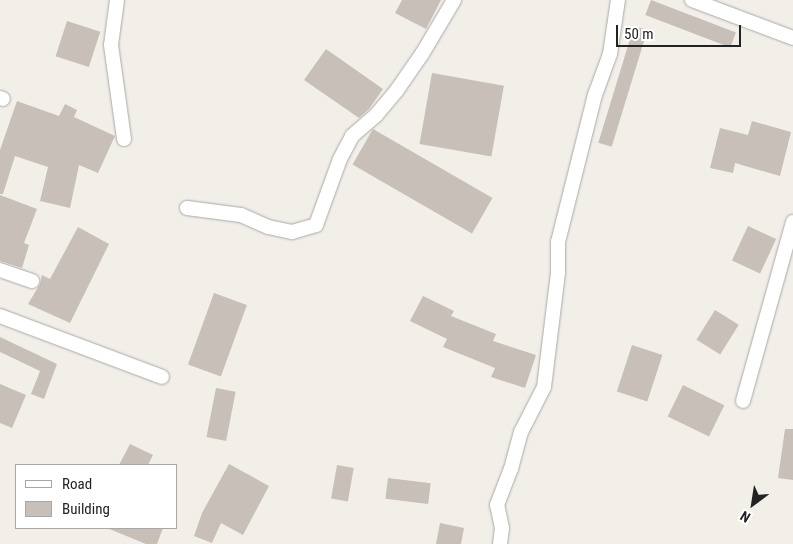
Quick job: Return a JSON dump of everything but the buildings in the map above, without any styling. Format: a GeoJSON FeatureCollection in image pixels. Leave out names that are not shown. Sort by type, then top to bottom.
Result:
{"type":"FeatureCollection","features":[{"type":"Feature","properties":{"kind":"street"},"geometry":{"type":"LineString","coordinates":[[117,0],[111,45],[124,138]]}},
{"type":"Feature","properties":{"kind":"street"},"geometry":{"type":"LineString","coordinates":[[187,208],[241,215],[268,227],[292,232],[316,225],[340,159],[352,136],[378,114],[397,90],[422,54],[454,0]]}},
{"type":"Feature","properties":{"kind":"street"},"geometry":{"type":"LineString","coordinates":[[500,544],[502,528],[497,505],[511,469],[521,432],[544,387],[558,273],[558,242],[596,95],[610,54],[618,0]]}},
{"type":"Feature","properties":{"kind":"street"},"geometry":{"type":"LineString","coordinates":[[692,0],[793,38]]}},
{"type":"Feature","properties":{"kind":"street"},"geometry":{"type":"LineString","coordinates":[[743,401],[793,222]]}},
{"type":"Feature","properties":{"kind":"street"},"geometry":{"type":"LineString","coordinates":[[0,270],[32,281]]}},
{"type":"Feature","properties":{"kind":"street"},"geometry":{"type":"LineString","coordinates":[[0,316],[162,377]]}}]}
